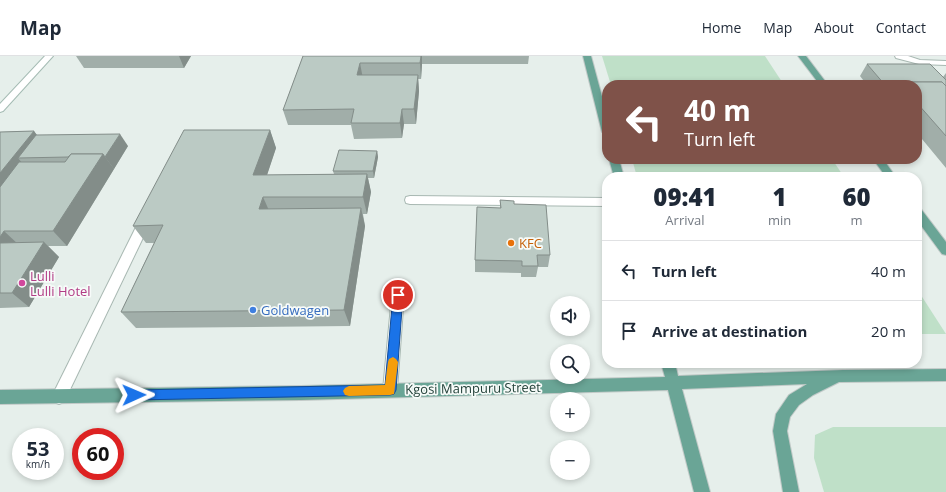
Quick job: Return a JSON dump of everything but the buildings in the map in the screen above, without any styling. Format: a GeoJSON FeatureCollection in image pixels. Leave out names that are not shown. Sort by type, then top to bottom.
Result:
{"type":"FeatureCollection","features":[{"type":"Feature","properties":{"kind":"main road"},"geometry":{"type":"LineString","coordinates":[[587,56],[602,113]]}},
{"type":"Feature","properties":{"kind":"main road"},"geometry":{"type":"LineString","coordinates":[[802,56],[820,80]]}},
{"type":"Feature","properties":{"kind":"main road"},"geometry":{"type":"LineString","coordinates":[[922,219],[946,252]]}},
{"type":"Feature","properties":{"kind":"main road"},"geometry":{"type":"LineString","coordinates":[[670,368],[702,492]]}},
{"type":"Feature","properties":{"kind":"main road","name":"Kgosi Mampuru Street"},"geometry":{"type":"LineString","coordinates":[[0,397],[390,390],[674,383],[843,376],[946,375]]}},
{"type":"Feature","properties":{"kind":"main road"},"geometry":{"type":"LineString","coordinates":[[791,492],[780,431],[783,414],[794,400],[808,390],[843,376]]}},
{"type":"Feature","properties":{"kind":"street"},"geometry":{"type":"LineString","coordinates":[[0,109],[49,56]]}},
{"type":"Feature","properties":{"kind":"street"},"geometry":{"type":"LineString","coordinates":[[899,56],[919,62],[946,63]]}},
{"type":"Feature","properties":{"kind":"street"},"geometry":{"type":"LineString","coordinates":[[919,62],[930,72]]}},
{"type":"Feature","properties":{"kind":"street"},"geometry":{"type":"LineString","coordinates":[[410,200],[602,202]]}},
{"type":"Feature","properties":{"kind":"street"},"geometry":{"type":"LineString","coordinates":[[59,397],[151,208]]}},
{"type":"Feature","properties":{"kind":"street"},"geometry":{"type":"LineString","coordinates":[[390,390],[398,295]]}},
{"type":"Feature","properties":{"kind":"green space"},"geometry":{"type":"Polygon","coordinates":[[[602,56],[765,56],[781,80],[609,80],[602,56]]]}},
{"type":"Feature","properties":{"kind":"green space"},"geometry":{"type":"Polygon","coordinates":[[[633,164],[835,164],[841,172],[636,172],[633,164]]]}},
{"type":"Feature","properties":{"kind":"green space"},"geometry":{"type":"Polygon","coordinates":[[[922,297],[946,334],[922,334],[922,297]]]}},
{"type":"Feature","properties":{"kind":"green space"},"geometry":{"type":"Polygon","coordinates":[[[833,427],[946,427],[946,492],[824,492],[814,458],[815,435],[833,427]]]}},
{"type":"Feature","properties":{"kind":"slow traffic"},"geometry":{"type":"LineString","coordinates":[[349,391],[390,390],[393,362]]}},
{"type":"Feature","properties":{"kind":"place","name":"KFC"},"geometry":{"type":"Point","coordinates":[511,243]}},
{"type":"Feature","properties":{"kind":"place","name":"Lulli Lulli Hotel"},"geometry":{"type":"Point","coordinates":[22,283]}},
{"type":"Feature","properties":{"kind":"place","name":"Goldwagen"},"geometry":{"type":"Point","coordinates":[253,310]}},
{"type":"Feature","properties":{"kind":"route"},"geometry":{"type":"LineString","coordinates":[[134,395],[390,390],[398,295]]}}]}
